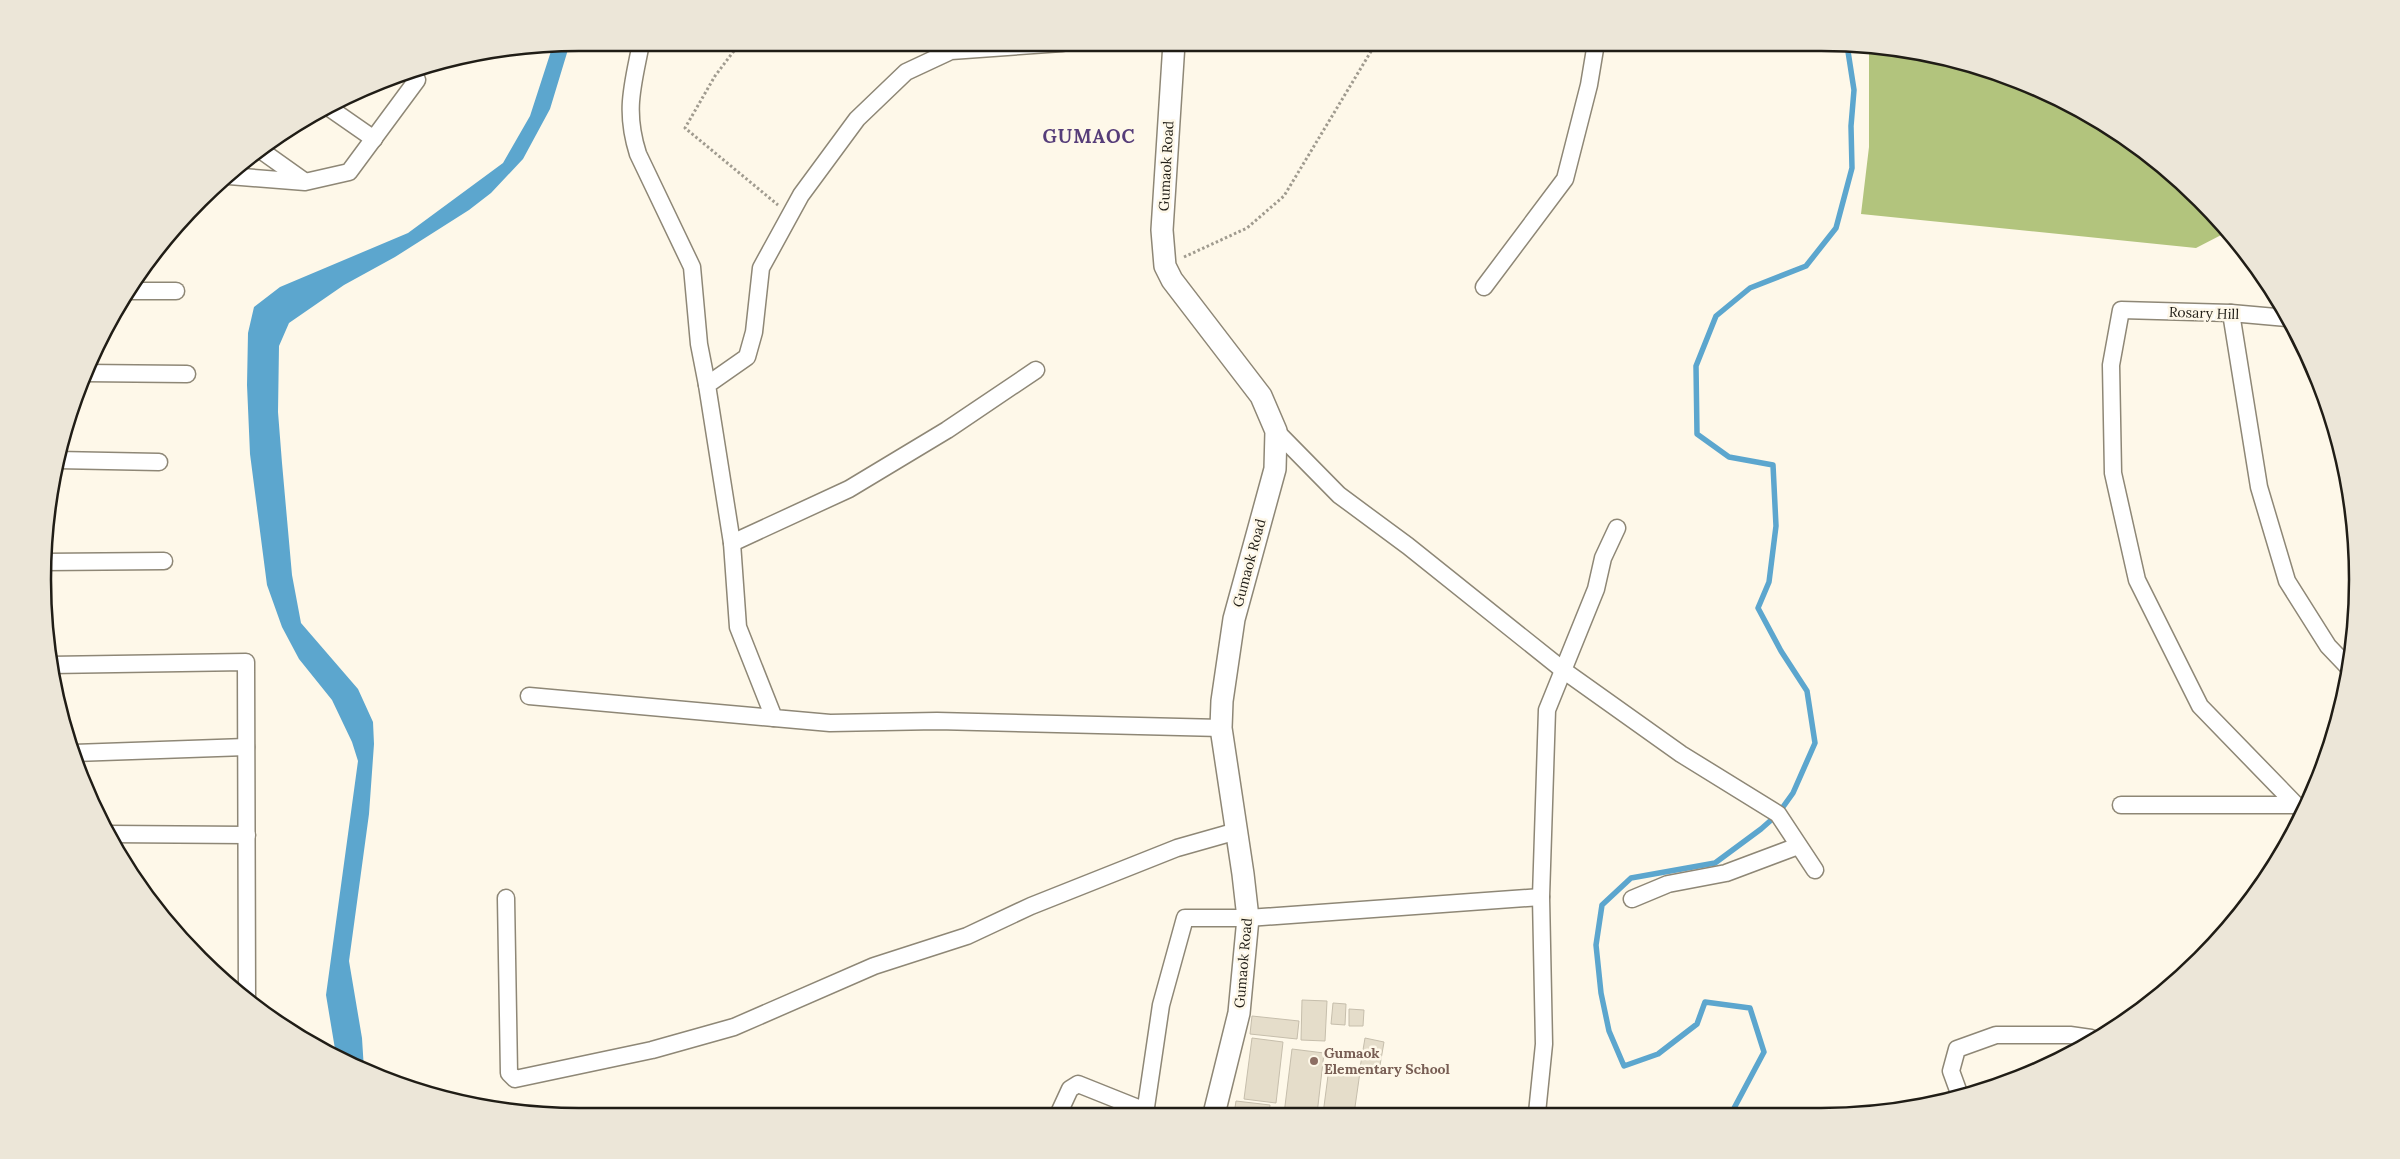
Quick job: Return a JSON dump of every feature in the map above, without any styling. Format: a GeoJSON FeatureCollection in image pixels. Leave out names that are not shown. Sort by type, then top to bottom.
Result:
{"type":"FeatureCollection","features":[{"type":"Feature","properties":{"kind":"street"},"geometry":{"type":"LineString","coordinates":[[639,51],[629,103],[632,137],[638,154],[692,267],[699,344],[732,542],[738,627],[774,718]]}},
{"type":"Feature","properties":{"kind":"street"},"geometry":{"type":"LineString","coordinates":[[707,385],[747,357],[754,332],[762,268],[800,195],[857,119],[906,72],[950,51]]}},
{"type":"Feature","properties":{"kind":"street","name":"Gumaok Road"},"geometry":{"type":"LineString","coordinates":[[1173,51],[1162,230],[1165,266],[1172,280],[1261,396],[1276,431],[1275,469],[1234,619],[1222,701],[1221,728],[1248,918],[1239,1012],[1215,1108]]}},
{"type":"Feature","properties":{"kind":"street"},"geometry":{"type":"LineString","coordinates":[[1484,287],[1565,179],[1589,85],[1595,51]]}},
{"type":"Feature","properties":{"kind":"street"},"geometry":{"type":"LineString","coordinates":[[238,177],[306,182],[349,172],[418,80],[414,78]]}},
{"type":"Feature","properties":{"kind":"street"},"geometry":{"type":"LineString","coordinates":[[335,112],[374,139]]}},
{"type":"Feature","properties":{"kind":"street"},"geometry":{"type":"LineString","coordinates":[[266,154],[306,182]]}},
{"type":"Feature","properties":{"kind":"street"},"geometry":{"type":"LineString","coordinates":[[137,291],[176,291]]}},
{"type":"Feature","properties":{"kind":"street","name":"Rosary Hill"},"geometry":{"type":"LineString","coordinates":[[2279,317],[2231,313],[2121,310],[2111,365],[2113,473],[2137,580],[2200,706],[2297,806]]}},
{"type":"Feature","properties":{"kind":"street"},"geometry":{"type":"LineString","coordinates":[[2231,313],[2259,487],[2287,581],[2328,646],[2342,661]]}},
{"type":"Feature","properties":{"kind":"street"},"geometry":{"type":"LineString","coordinates":[[732,542],[849,489],[947,430],[1036,370]]}},
{"type":"Feature","properties":{"kind":"street"},"geometry":{"type":"LineString","coordinates":[[93,373],[186,374]]}},
{"type":"Feature","properties":{"kind":"street"},"geometry":{"type":"LineString","coordinates":[[1276,431],[1339,495],[1444,575],[1563,670],[1681,754],[1778,814],[1815,870]]}},
{"type":"Feature","properties":{"kind":"street"},"geometry":{"type":"LineString","coordinates":[[65,460],[159,462]]}},
{"type":"Feature","properties":{"kind":"street"},"geometry":{"type":"LineString","coordinates":[[1538,1108],[1544,1044],[1540,897],[1546,710],[1596,589],[1602,558],[1616,528]]}},
{"type":"Feature","properties":{"kind":"street"},"geometry":{"type":"LineString","coordinates":[[52,562],[164,561]]}},
{"type":"Feature","properties":{"kind":"street"},"geometry":{"type":"LineString","coordinates":[[58,665],[246,662],[247,990]]}},
{"type":"Feature","properties":{"kind":"street"},"geometry":{"type":"LineString","coordinates":[[529,696],[830,723],[937,721],[1221,728]]}},
{"type":"Feature","properties":{"kind":"street"},"geometry":{"type":"LineString","coordinates":[[80,753],[246,746]]}},
{"type":"Feature","properties":{"kind":"street"},"geometry":{"type":"LineString","coordinates":[[2121,805],[2296,808]]}},
{"type":"Feature","properties":{"kind":"street"},"geometry":{"type":"LineString","coordinates":[[506,898],[509,1074],[515,1079],[652,1050],[734,1027],[878,964],[967,936],[1031,906],[1177,848],[1237,831]]}},
{"type":"Feature","properties":{"kind":"street"},"geometry":{"type":"LineString","coordinates":[[117,834],[247,835]]}},
{"type":"Feature","properties":{"kind":"street"},"geometry":{"type":"LineString","coordinates":[[1632,899],[1668,884],[1726,873],[1798,846]]}},
{"type":"Feature","properties":{"kind":"street"},"geometry":{"type":"LineString","coordinates":[[1061,1108],[1070,1089],[1078,1084],[1138,1108],[1146,1107],[1160,1005],[1185,918],[1248,918],[1540,897]]}},
{"type":"Feature","properties":{"kind":"street"},"geometry":{"type":"LineString","coordinates":[[1958,1090],[1951,1071],[1958,1049],[1996,1035],[2070,1035],[2085,1037]]}},
{"type":"Feature","properties":{"kind":"path"},"geometry":{"type":"LineString","coordinates":[[733,51],[715,76],[685,128],[790,215]]}},
{"type":"Feature","properties":{"kind":"path"},"geometry":{"type":"LineString","coordinates":[[1165,266],[1247,228],[1284,196],[1371,51]]}},
{"type":"Feature","properties":{"kind":"green space"},"geometry":{"type":"Polygon","coordinates":[[[1869,54],[1924,61],[1957,69],[2023,91],[2085,122],[2114,140],[2169,182],[2221,235],[2196,248],[1861,214],[1869,147],[1869,54]]]}},
{"type":"Feature","properties":{"kind":"water"},"geometry":{"type":"Polygon","coordinates":[[[567,51],[550,109],[523,159],[491,193],[469,210],[395,257],[344,285],[289,323],[279,346],[278,412],[282,463],[292,575],[301,623],[358,689],[373,722],[374,744],[369,814],[349,961],[362,1038],[363,1061],[335,1047],[326,995],[358,761],[352,742],[332,700],[299,659],[282,627],[267,585],[250,454],[247,385],[248,333],[254,307],[280,287],[408,233],[503,163],[530,116],[551,52],[567,51]]]}},
{"type":"Feature","properties":{"kind":"building"},"geometry":{"type":"Polygon","coordinates":[[[1302,1000],[1327,1001],[1325,1041],[1301,1040],[1302,1000]]]}},
{"type":"Feature","properties":{"kind":"building"},"geometry":{"type":"Polygon","coordinates":[[[1333,1003],[1346,1004],[1345,1025],[1331,1024],[1333,1003]]]}},
{"type":"Feature","properties":{"kind":"building"},"geometry":{"type":"Polygon","coordinates":[[[1349,1009],[1364,1010],[1363,1026],[1349,1026],[1349,1009]]]}},
{"type":"Feature","properties":{"kind":"building"},"geometry":{"type":"Polygon","coordinates":[[[1252,1016],[1299,1021],[1297,1039],[1250,1034],[1252,1016]]]}},
{"type":"Feature","properties":{"kind":"building"},"geometry":{"type":"Polygon","coordinates":[[[1252,1038],[1283,1042],[1276,1103],[1244,1099],[1252,1038]]]}},
{"type":"Feature","properties":{"kind":"building"},"geometry":{"type":"Polygon","coordinates":[[[1365,1038],[1384,1042],[1379,1071],[1360,1068],[1365,1038]]]}},
{"type":"Feature","properties":{"kind":"building"},"geometry":{"type":"Polygon","coordinates":[[[1292,1049],[1324,1053],[1318,1108],[1285,1108],[1292,1049]]]}},
{"type":"Feature","properties":{"kind":"building"},"geometry":{"type":"Polygon","coordinates":[[[1329,1068],[1360,1072],[1355,1108],[1324,1108],[1329,1068]]]}},
{"type":"Feature","properties":{"kind":"building"},"geometry":{"type":"Polygon","coordinates":[[[1236,1101],[1270,1105],[1270,1108],[1235,1108],[1236,1101]]]}},
{"type":"Feature","properties":{"kind":"waterway"},"geometry":{"type":"LineString","coordinates":[[1734,1108],[1764,1052],[1750,1008],[1705,1002],[1697,1024],[1658,1054],[1624,1066],[1609,1031],[1601,993],[1596,945],[1602,905],[1631,878],[1715,863],[1778,814],[1793,793],[1815,743],[1807,691],[1781,651],[1758,608],[1769,582],[1776,526],[1773,465],[1729,457],[1697,434],[1696,366],[1716,316],[1750,288],[1806,266],[1836,228],[1852,168],[1851,126],[1854,90],[1848,52]]}},
{"type":"Feature","properties":{"kind":"place","name":"Gumaok Elementary School"},"geometry":{"type":"Point","coordinates":[1314,1061]}},
{"type":"Feature","properties":{"kind":"district","name":"GUMAOC"},"geometry":{"type":"Point","coordinates":[1089,136]}}]}
